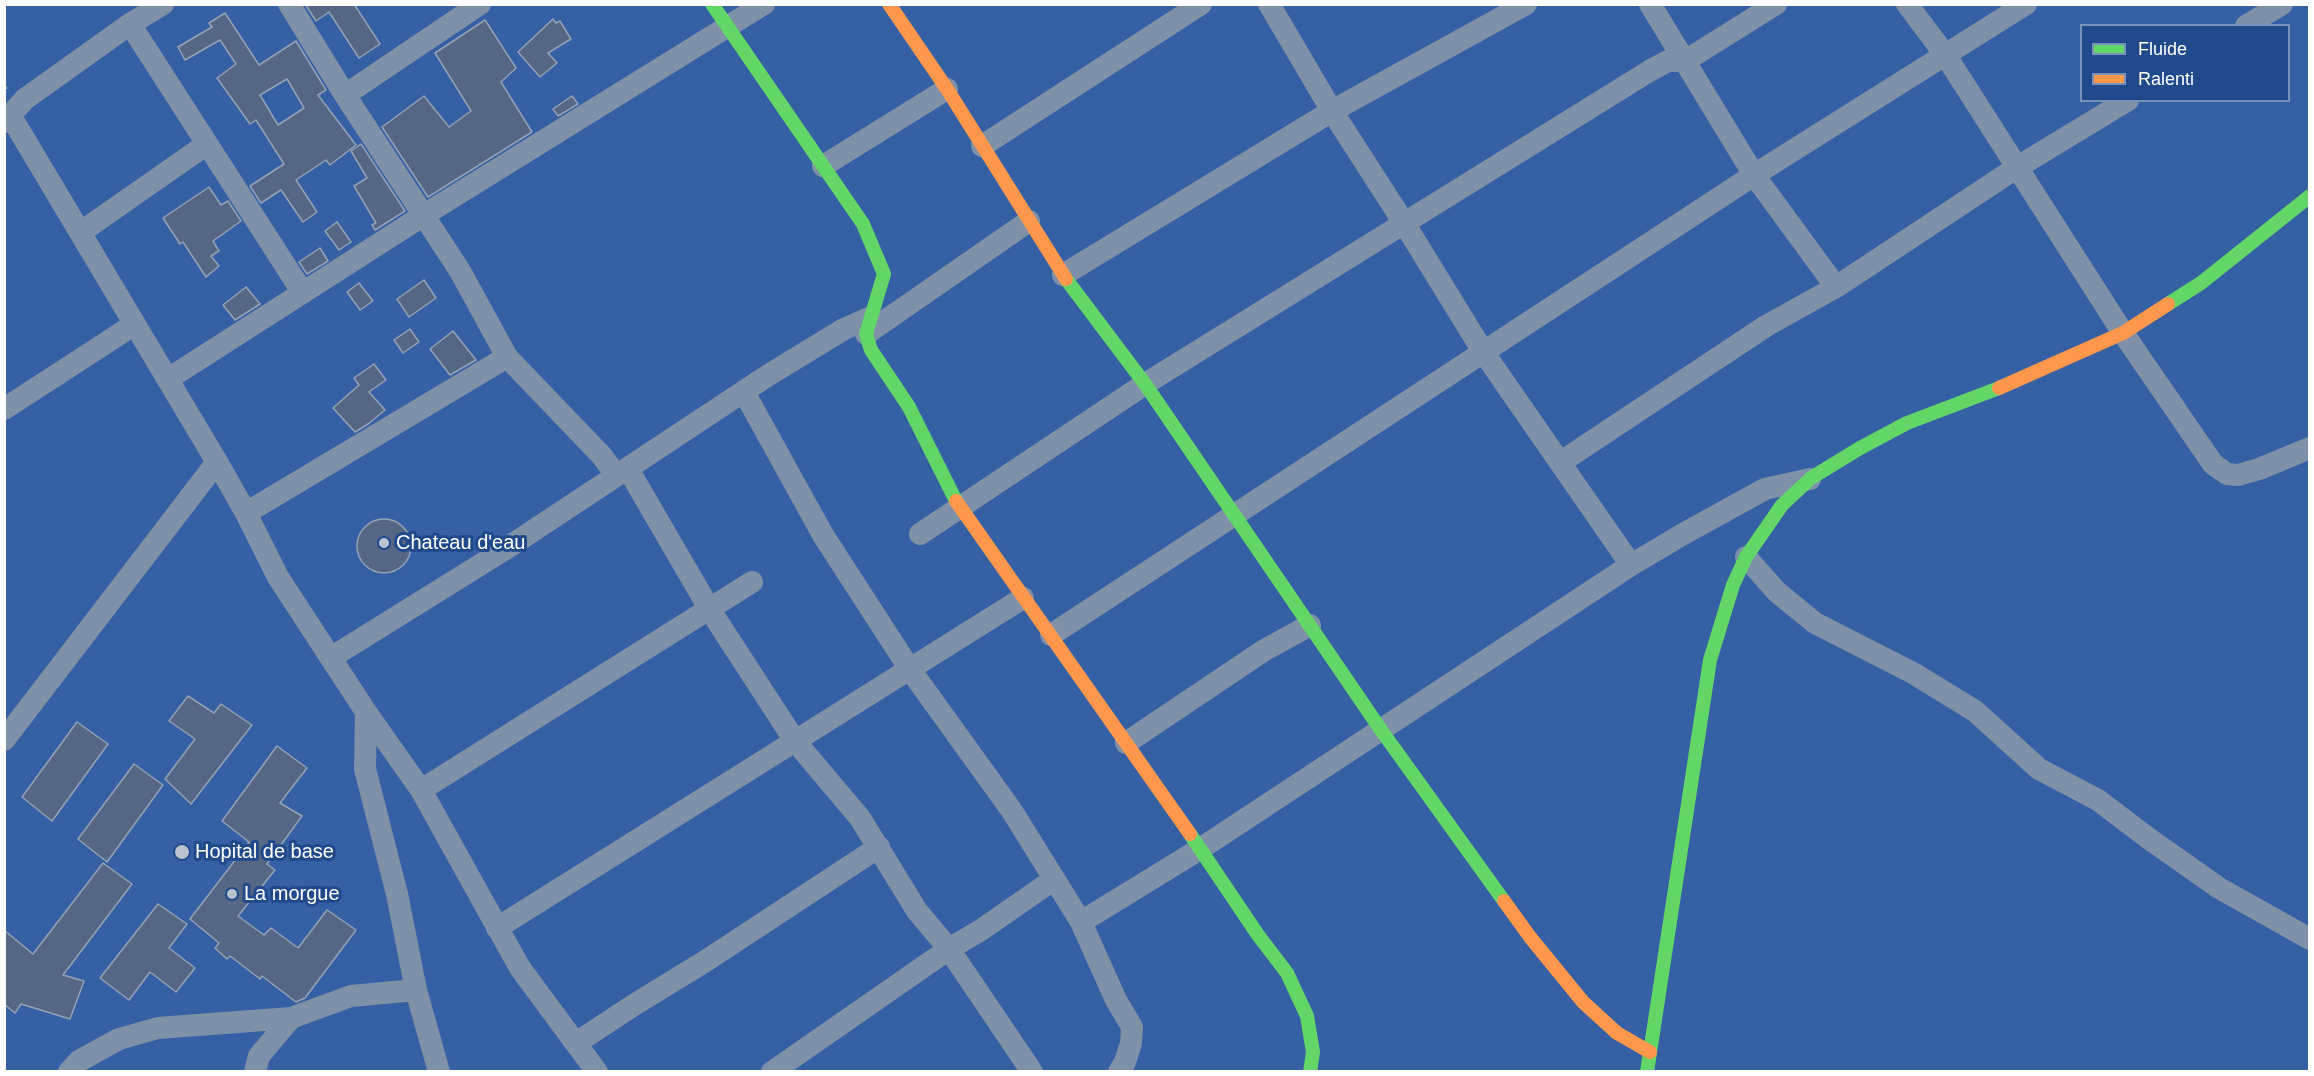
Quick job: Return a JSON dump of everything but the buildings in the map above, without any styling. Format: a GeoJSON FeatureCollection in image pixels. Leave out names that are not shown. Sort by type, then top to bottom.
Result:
{"type":"FeatureCollection","features":[{"type":"Feature","properties":{"kind":"street"},"geometry":{"type":"LineString","coordinates":[[163,4],[130,24],[25,99],[7,119],[81,232],[168,379],[246,513],[278,577],[366,712],[421,790],[520,968],[597,1071]]}},
{"type":"Feature","properties":{"kind":"street"},"geometry":{"type":"LineString","coordinates":[[289,4],[345,95],[460,271],[507,357],[602,456],[622,472],[795,741],[860,818],[917,911],[949,949],[1032,1071]]}},
{"type":"Feature","properties":{"kind":"street"},"geometry":{"type":"LineString","coordinates":[[345,95],[480,4]]}},
{"type":"Feature","properties":{"kind":"street"},"geometry":{"type":"LineString","coordinates":[[712,4],[863,224],[884,273],[869,325],[871,350],[878,363],[909,407],[959,507],[1051,635],[1258,935],[1287,973],[1307,1016],[1314,1052],[1310,1071]]}},
{"type":"Feature","properties":{"kind":"street"},"geometry":{"type":"LineString","coordinates":[[168,379],[424,215],[764,4]]}},
{"type":"Feature","properties":{"kind":"street"},"geometry":{"type":"LineString","coordinates":[[889,4],[946,89],[1063,275],[1145,384],[1381,729],[1530,937],[1576,992],[1617,1033],[1650,1052]]}},
{"type":"Feature","properties":{"kind":"street"},"geometry":{"type":"LineString","coordinates":[[982,146],[1201,4]]}},
{"type":"Feature","properties":{"kind":"street"},"geometry":{"type":"LineString","coordinates":[[1269,4],[1332,111],[1484,353],[1631,565]]}},
{"type":"Feature","properties":{"kind":"street"},"geometry":{"type":"LineString","coordinates":[[1063,275],[1332,111],[1526,4]]}},
{"type":"Feature","properties":{"kind":"street"},"geometry":{"type":"LineString","coordinates":[[1650,4],[1754,176],[1836,287]]}},
{"type":"Feature","properties":{"kind":"street"},"geometry":{"type":"LineString","coordinates":[[920,534],[1145,384],[1651,70],[1668,61],[1684,61],[1776,4]]}},
{"type":"Feature","properties":{"kind":"street"},"geometry":{"type":"LineString","coordinates":[[1907,4],[1946,56],[2123,333],[2213,464],[2227,474],[2238,475],[2310,448]]}},
{"type":"Feature","properties":{"kind":"street"},"geometry":{"type":"LineString","coordinates":[[1051,635],[1754,176],[2026,4]]}},
{"type":"Feature","properties":{"kind":"street"},"geometry":{"type":"LineString","coordinates":[[2249,24],[2282,4]]}},
{"type":"Feature","properties":{"kind":"street"},"geometry":{"type":"LineString","coordinates":[[130,24],[303,293]]}},
{"type":"Feature","properties":{"kind":"street"},"geometry":{"type":"LineString","coordinates":[[823,166],[946,89]]}},
{"type":"Feature","properties":{"kind":"street"},"geometry":{"type":"LineString","coordinates":[[1561,462],[1766,326],[1836,287],[2016,168],[2125,102]]}},
{"type":"Feature","properties":{"kind":"street"},"geometry":{"type":"LineString","coordinates":[[81,232],[207,144]]}},
{"type":"Feature","properties":{"kind":"street"},"geometry":{"type":"LineString","coordinates":[[1647,1071],[1710,660],[1733,585],[1746,557],[1782,505],[1811,478],[1907,423],[2068,359],[2123,333],[2201,283],[2310,196]]}},
{"type":"Feature","properties":{"kind":"street"},"geometry":{"type":"LineString","coordinates":[[332,657],[504,550],[766,376],[844,329],[869,325],[1029,221]]}},
{"type":"Feature","properties":{"kind":"street"},"geometry":{"type":"LineString","coordinates":[[4,410],[135,324]]}},
{"type":"Feature","properties":{"kind":"street"},"geometry":{"type":"LineString","coordinates":[[246,513],[507,357]]}},
{"type":"Feature","properties":{"kind":"street"},"geometry":{"type":"LineString","coordinates":[[744,392],[823,535],[909,668],[1012,811],[1081,922],[1116,1000],[1132,1027],[1131,1043],[1125,1062],[1119,1071]]}},
{"type":"Feature","properties":{"kind":"street"},"geometry":{"type":"LineString","coordinates":[[4,740],[217,462]]}},
{"type":"Feature","properties":{"kind":"street"},"geometry":{"type":"LineString","coordinates":[[1081,922],[1200,849],[1631,565],[1765,489],[1811,478]]}},
{"type":"Feature","properties":{"kind":"street"},"geometry":{"type":"LineString","coordinates":[[1746,557],[1777,591],[1815,623],[1913,673],[1975,711],[2039,769],[2098,800],[2219,888],[2310,939]]}},
{"type":"Feature","properties":{"kind":"street"},"geometry":{"type":"LineString","coordinates":[[421,790],[752,582]]}},
{"type":"Feature","properties":{"kind":"street"},"geometry":{"type":"LineString","coordinates":[[497,928],[1023,598]]}},
{"type":"Feature","properties":{"kind":"street"},"geometry":{"type":"LineString","coordinates":[[1126,743],[1263,651],[1310,625]]}},
{"type":"Feature","properties":{"kind":"street"},"geometry":{"type":"LineString","coordinates":[[366,712],[365,769],[397,894],[416,990],[439,1071]]}},
{"type":"Feature","properties":{"kind":"street"},"geometry":{"type":"LineString","coordinates":[[576,1043],[879,847]]}},
{"type":"Feature","properties":{"kind":"street"},"geometry":{"type":"LineString","coordinates":[[772,1071],[1053,880]]}},
{"type":"Feature","properties":{"kind":"street"},"geometry":{"type":"LineString","coordinates":[[69,1071],[79,1061],[119,1039],[158,1028],[291,1018],[351,996],[416,990]]}},
{"type":"Feature","properties":{"kind":"street"},"geometry":{"type":"LineString","coordinates":[[255,1071],[259,1056],[291,1018]]}},
{"type":"Feature","properties":{"kind":"shaded area"},"geometry":{"type":"Polygon","coordinates":[[[5,5],[2309,5],[2309,1071],[5,1072],[5,5]]]}},
{"type":"Feature","properties":{"kind":"traffic: fast"},"geometry":{"type":"LineString","coordinates":[[712,4],[863,224],[884,274],[866,334],[871,350],[909,407],[956,501]]}},
{"type":"Feature","properties":{"kind":"traffic: fast"},"geometry":{"type":"LineString","coordinates":[[2168,304],[2201,283],[2310,196]]}},
{"type":"Feature","properties":{"kind":"traffic: fast"},"geometry":{"type":"LineString","coordinates":[[1066,279],[1145,384],[1381,730],[1504,901]]}},
{"type":"Feature","properties":{"kind":"traffic: fast"},"geometry":{"type":"LineString","coordinates":[[1647,1072],[1710,660],[1733,585],[1746,557],[1782,505],[1811,478],[1907,423],[1999,388]]}},
{"type":"Feature","properties":{"kind":"traffic: fast"},"geometry":{"type":"LineString","coordinates":[[1190,834],[1258,935],[1287,973],[1307,1016],[1313,1052],[1310,1072]]}},
{"type":"Feature","properties":{"kind":"traffic: slow"},"geometry":{"type":"LineString","coordinates":[[889,4],[947,89],[1066,279]]}},
{"type":"Feature","properties":{"kind":"traffic: slow"},"geometry":{"type":"LineString","coordinates":[[1999,388],[2123,333],[2168,304]]}},
{"type":"Feature","properties":{"kind":"traffic: slow"},"geometry":{"type":"LineString","coordinates":[[956,501],[1190,834]]}},
{"type":"Feature","properties":{"kind":"traffic: slow"},"geometry":{"type":"LineString","coordinates":[[1504,901],[1583,1002],[1617,1033],[1650,1052]]}},
{"type":"Feature","properties":{"kind":"place","name":"Chateau d'eau"},"geometry":{"type":"Point","coordinates":[384,543]}},
{"type":"Feature","properties":{"kind":"place","name":"Hopital de base"},"geometry":{"type":"Point","coordinates":[182,852]}},
{"type":"Feature","properties":{"kind":"place","name":"La morgue"},"geometry":{"type":"Point","coordinates":[232,894]}}]}
